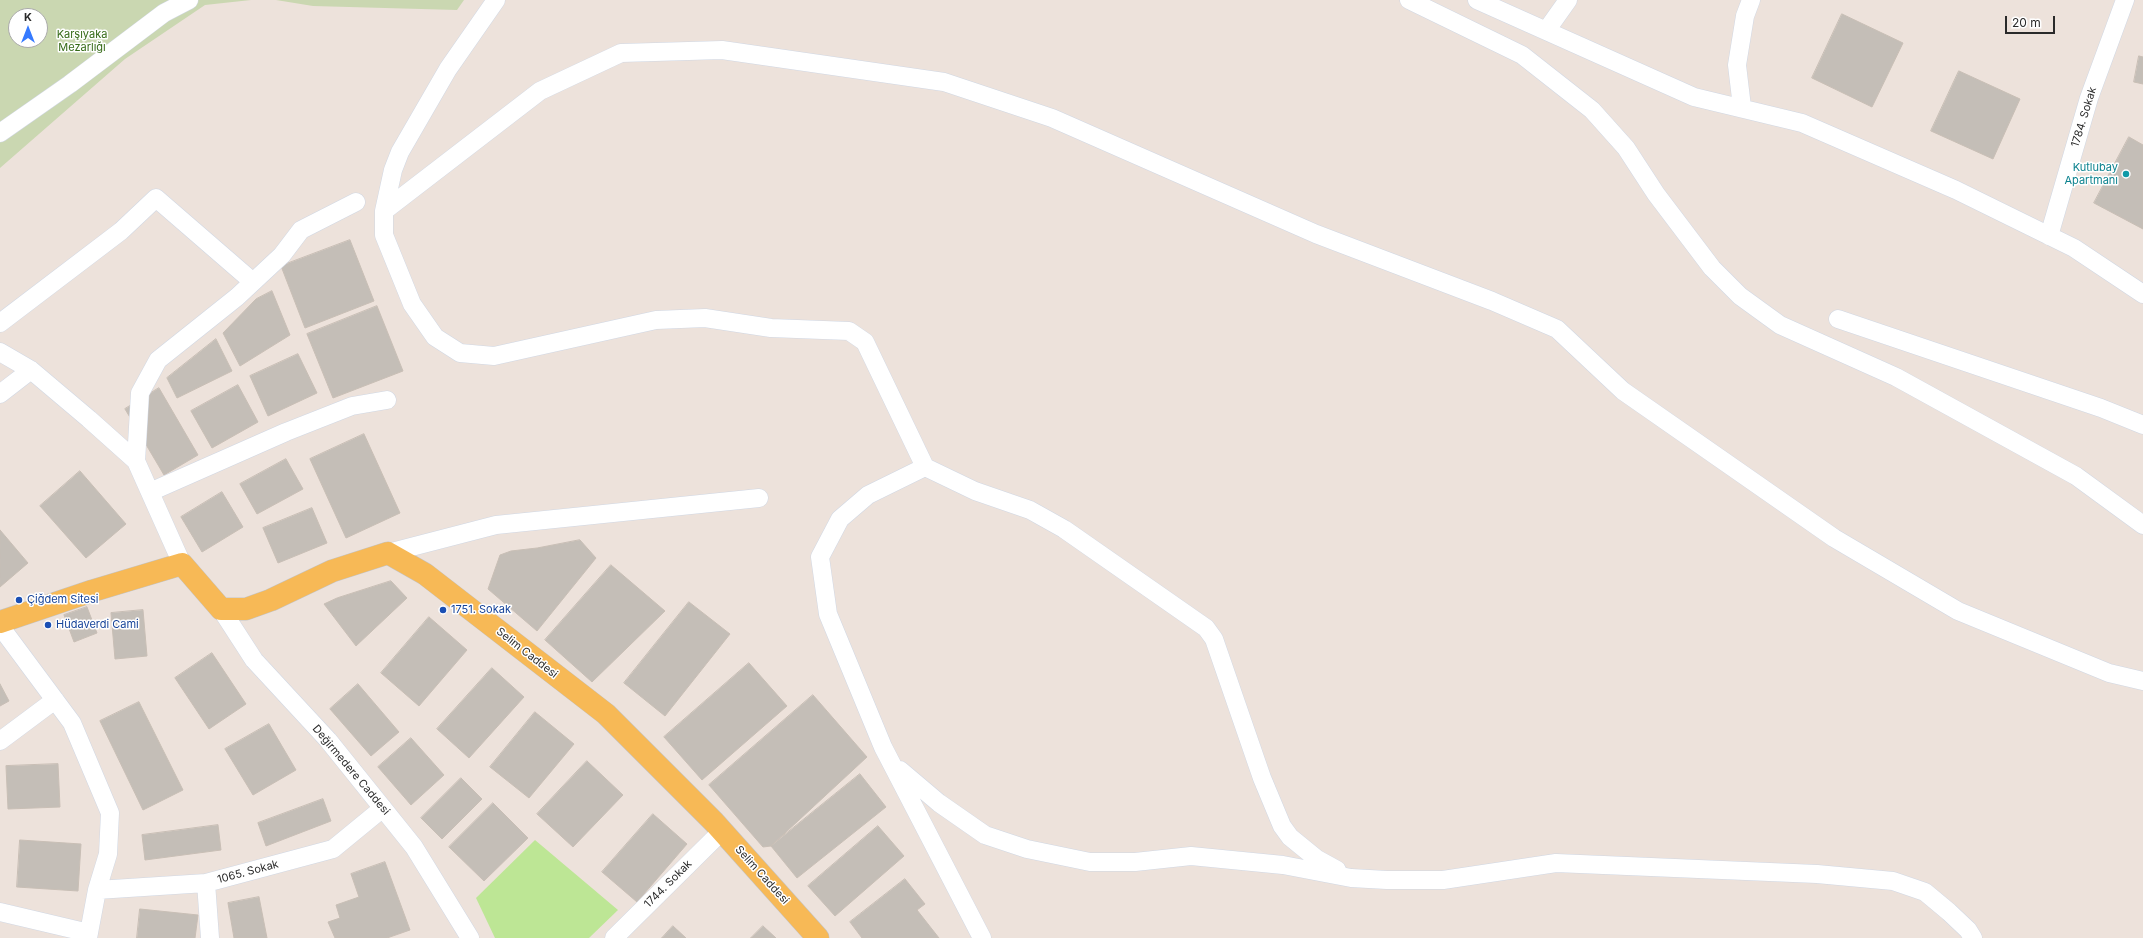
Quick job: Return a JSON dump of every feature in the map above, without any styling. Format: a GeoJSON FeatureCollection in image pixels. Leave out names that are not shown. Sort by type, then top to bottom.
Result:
{"type":"FeatureCollection","features":[{"type":"Feature","properties":{"kind":"main road"},"geometry":{"type":"LineString","coordinates":[[0,622],[92,591],[182,564],[220,609],[246,608],[332,571],[388,552]]}},
{"type":"Feature","properties":{"kind":"main road","name":"Selim Caddesi"},"geometry":{"type":"LineString","coordinates":[[388,552],[425,574],[606,714],[722,831],[818,938]]}},
{"type":"Feature","properties":{"kind":"street"},"geometry":{"type":"LineString","coordinates":[[0,133],[164,13],[189,0]]}},
{"type":"Feature","properties":{"kind":"street"},"geometry":{"type":"LineString","coordinates":[[496,0],[448,69],[400,152],[393,170],[384,211],[384,235],[412,304],[435,337],[460,353],[494,356],[656,320],[705,318],[771,328],[849,332],[865,342],[925,467],[975,491],[1030,510],[1064,529],[1206,628],[1214,639],[1262,778],[1282,826],[1290,837],[1317,859],[1351,878]]}},
{"type":"Feature","properties":{"kind":"street"},"geometry":{"type":"LineString","coordinates":[[1409,0],[1522,55],[1592,110],[1626,148],[1656,194],[1712,268],[1740,296],[1780,325],[1910,384],[2076,476],[2143,525]]}},
{"type":"Feature","properties":{"kind":"street"},"geometry":{"type":"LineString","coordinates":[[1477,0],[1694,97],[1742,107],[1802,123],[1956,190],[2074,248],[2143,294]]}},
{"type":"Feature","properties":{"kind":"street"},"geometry":{"type":"LineString","coordinates":[[1546,31],[1568,0]]}},
{"type":"Feature","properties":{"kind":"street"},"geometry":{"type":"LineString","coordinates":[[1742,107],[1737,65],[1745,16],[1751,0]]}},
{"type":"Feature","properties":{"kind":"street","name":"1784. Sokak"},"geometry":{"type":"LineString","coordinates":[[2049,236],[2089,98],[2125,0]]}},
{"type":"Feature","properties":{"kind":"street"},"geometry":{"type":"LineString","coordinates":[[384,211],[540,91],[622,53],[722,50],[944,82],[1052,118],[1316,234],[1492,301],[1557,329],[1623,391],[1834,538],[1958,611],[2109,673],[2143,681]]}},
{"type":"Feature","properties":{"kind":"street"},"geometry":{"type":"LineString","coordinates":[[0,323],[121,231],[156,198],[253,282]]}},
{"type":"Feature","properties":{"kind":"street"},"geometry":{"type":"LineString","coordinates":[[136,461],[140,393],[158,360],[253,282],[282,255],[301,230],[356,202]]}},
{"type":"Feature","properties":{"kind":"street"},"geometry":{"type":"LineString","coordinates":[[1838,319],[2101,408],[2143,425]]}},
{"type":"Feature","properties":{"kind":"street"},"geometry":{"type":"LineString","coordinates":[[0,352],[31,370],[136,461],[182,564]]}},
{"type":"Feature","properties":{"kind":"street"},"geometry":{"type":"LineString","coordinates":[[0,394],[31,370]]}},
{"type":"Feature","properties":{"kind":"street"},"geometry":{"type":"LineString","coordinates":[[150,492],[286,432],[352,406],[387,400]]}},
{"type":"Feature","properties":{"kind":"street"},"geometry":{"type":"LineString","coordinates":[[925,467],[868,495],[840,519],[820,557],[828,614],[883,747],[982,938]]}},
{"type":"Feature","properties":{"kind":"street"},"geometry":{"type":"LineString","coordinates":[[388,552],[496,525],[759,498]]}},
{"type":"Feature","properties":{"kind":"street","name":"Değirmedere Caddesi"},"geometry":{"type":"LineString","coordinates":[[220,609],[254,660],[328,740],[414,847],[470,938]]}},
{"type":"Feature","properties":{"kind":"street"},"geometry":{"type":"LineString","coordinates":[[0,626],[72,722],[110,813],[108,854],[97,890],[88,935],[0,912]]}},
{"type":"Feature","properties":{"kind":"street"},"geometry":{"type":"LineString","coordinates":[[0,741],[55,700]]}},
{"type":"Feature","properties":{"kind":"street"},"geometry":{"type":"LineString","coordinates":[[893,764],[940,803],[985,835],[1027,849],[1090,862],[1135,862],[1191,856],[1283,865],[1351,878],[1443,880],[1556,864],[1817,874],[1894,881],[1925,892],[1968,930],[1973,938]]}},
{"type":"Feature","properties":{"kind":"street","name":"1065. Sokak"},"geometry":{"type":"LineString","coordinates":[[97,890],[206,883],[333,849],[383,808]]}},
{"type":"Feature","properties":{"kind":"street","name":"1744. Sokak"},"geometry":{"type":"LineString","coordinates":[[614,938],[722,831]]}},
{"type":"Feature","properties":{"kind":"street"},"geometry":{"type":"LineString","coordinates":[[206,883],[210,938]]}},
{"type":"Feature","properties":{"kind":"green space","name":"Karşıyaka Mezarlığı"},"geometry":{"type":"Polygon","coordinates":[[[0,0],[251,0],[205,5],[125,59],[0,168],[0,0]]]}},
{"type":"Feature","properties":{"kind":"green space"},"geometry":{"type":"Polygon","coordinates":[[[276,0],[464,0],[457,10],[313,6],[276,0]]]}},
{"type":"Feature","properties":{"kind":"green space"},"geometry":{"type":"Polygon","coordinates":[[[535,840],[618,910],[589,938],[495,938],[476,898],[535,840]]]}},
{"type":"Feature","properties":{"kind":"building"},"geometry":{"type":"Polygon","coordinates":[[[1842,14],[1903,43],[1872,107],[1812,78],[1842,14]]]}},
{"type":"Feature","properties":{"kind":"building"},"geometry":{"type":"Polygon","coordinates":[[[2139,56],[2143,57],[2143,84],[2134,82],[2139,56]]]}},
{"type":"Feature","properties":{"kind":"building"},"geometry":{"type":"Polygon","coordinates":[[[1959,71],[2020,99],[1993,159],[1931,131],[1959,71]]]}},
{"type":"Feature","properties":{"kind":"building","name":"Kutlubay Apartmanı"},"geometry":{"type":"Polygon","coordinates":[[[2129,137],[2143,145],[2143,229],[2094,203],[2129,137]]]}},
{"type":"Feature","properties":{"kind":"building"},"geometry":{"type":"Polygon","coordinates":[[[350,240],[374,301],[305,328],[281,266],[350,240]]]}},
{"type":"Feature","properties":{"kind":"building"},"geometry":{"type":"Polygon","coordinates":[[[272,291],[290,335],[240,366],[223,333],[256,299],[272,291]]]}},
{"type":"Feature","properties":{"kind":"building"},"geometry":{"type":"Polygon","coordinates":[[[377,306],[403,371],[333,398],[307,334],[377,306]]]}},
{"type":"Feature","properties":{"kind":"building"},"geometry":{"type":"Polygon","coordinates":[[[216,339],[232,371],[177,398],[167,378],[216,339]]]}},
{"type":"Feature","properties":{"kind":"building"},"geometry":{"type":"Polygon","coordinates":[[[298,354],[317,393],[268,416],[250,376],[298,354]]]}},
{"type":"Feature","properties":{"kind":"building"},"geometry":{"type":"Polygon","coordinates":[[[238,385],[258,422],[212,448],[191,411],[238,385]]]}},
{"type":"Feature","properties":{"kind":"building"},"geometry":{"type":"Polygon","coordinates":[[[159,388],[198,455],[164,475],[125,409],[159,388]]]}},
{"type":"Feature","properties":{"kind":"building"},"geometry":{"type":"Polygon","coordinates":[[[364,434],[400,513],[346,538],[310,459],[364,434]]]}},
{"type":"Feature","properties":{"kind":"building"},"geometry":{"type":"Polygon","coordinates":[[[286,459],[303,489],[257,514],[240,484],[286,459]]]}},
{"type":"Feature","properties":{"kind":"building"},"geometry":{"type":"Polygon","coordinates":[[[80,471],[126,524],[86,558],[40,506],[80,471]]]}},
{"type":"Feature","properties":{"kind":"building"},"geometry":{"type":"Polygon","coordinates":[[[222,492],[243,527],[202,552],[181,517],[222,492]]]}},
{"type":"Feature","properties":{"kind":"building"},"geometry":{"type":"Polygon","coordinates":[[[312,508],[327,543],[278,563],[263,528],[312,508]]]}},
{"type":"Feature","properties":{"kind":"building"},"geometry":{"type":"Polygon","coordinates":[[[0,530],[28,563],[0,587],[0,530]]]}},
{"type":"Feature","properties":{"kind":"building"},"geometry":{"type":"Polygon","coordinates":[[[580,540],[596,558],[537,631],[488,589],[500,555],[511,551],[580,540]]]}},
{"type":"Feature","properties":{"kind":"building"},"geometry":{"type":"Polygon","coordinates":[[[611,565],[665,611],[592,682],[545,640],[611,565]]]}},
{"type":"Feature","properties":{"kind":"building"},"geometry":{"type":"Polygon","coordinates":[[[391,581],[407,598],[356,646],[324,604],[337,598],[391,581]]]}},
{"type":"Feature","properties":{"kind":"building"},"geometry":{"type":"Polygon","coordinates":[[[689,602],[730,634],[665,716],[624,683],[689,602]]]}},
{"type":"Feature","properties":{"kind":"building"},"geometry":{"type":"Polygon","coordinates":[[[87,607],[97,633],[74,642],[64,615],[87,607]]]}},
{"type":"Feature","properties":{"kind":"building"},"geometry":{"type":"Polygon","coordinates":[[[143,610],[147,656],[115,659],[111,613],[143,610]]]}},
{"type":"Feature","properties":{"kind":"building"},"geometry":{"type":"Polygon","coordinates":[[[429,617],[467,650],[419,706],[381,673],[429,617]]]}},
{"type":"Feature","properties":{"kind":"building"},"geometry":{"type":"Polygon","coordinates":[[[212,653],[246,704],[209,729],[175,678],[212,653]]]}},
{"type":"Feature","properties":{"kind":"building"},"geometry":{"type":"Polygon","coordinates":[[[749,663],[787,706],[702,780],[664,737],[749,663]]]}},
{"type":"Feature","properties":{"kind":"building"},"geometry":{"type":"Polygon","coordinates":[[[492,668],[524,697],[469,758],[437,729],[492,668]]]}},
{"type":"Feature","properties":{"kind":"building"},"geometry":{"type":"Polygon","coordinates":[[[0,684],[9,701],[0,706],[0,684]]]}},
{"type":"Feature","properties":{"kind":"building"},"geometry":{"type":"Polygon","coordinates":[[[358,684],[399,732],[371,756],[330,709],[358,684]]]}},
{"type":"Feature","properties":{"kind":"building"},"geometry":{"type":"Polygon","coordinates":[[[813,695],[867,757],[771,846],[763,847],[709,785],[813,695]]]}},
{"type":"Feature","properties":{"kind":"building"},"geometry":{"type":"Polygon","coordinates":[[[139,702],[183,790],[143,810],[100,721],[139,702]]]}},
{"type":"Feature","properties":{"kind":"building"},"geometry":{"type":"Polygon","coordinates":[[[535,712],[574,744],[529,798],[490,767],[535,712]]]}},
{"type":"Feature","properties":{"kind":"building"},"geometry":{"type":"Polygon","coordinates":[[[269,724],[296,770],[253,795],[225,749],[269,724]]]}},
{"type":"Feature","properties":{"kind":"building"},"geometry":{"type":"Polygon","coordinates":[[[411,738],[444,775],[411,805],[378,767],[411,738]]]}},
{"type":"Feature","properties":{"kind":"building"},"geometry":{"type":"Polygon","coordinates":[[[587,761],[623,795],[573,847],[537,814],[587,761]]]}},
{"type":"Feature","properties":{"kind":"building"},"geometry":{"type":"Polygon","coordinates":[[[58,764],[60,807],[8,809],[6,766],[58,764]]]}},
{"type":"Feature","properties":{"kind":"building"},"geometry":{"type":"Polygon","coordinates":[[[860,774],[886,807],[797,878],[771,846],[860,774]]]}},
{"type":"Feature","properties":{"kind":"building"},"geometry":{"type":"Polygon","coordinates":[[[461,778],[482,799],[442,839],[421,818],[461,778]]]}},
{"type":"Feature","properties":{"kind":"building"},"geometry":{"type":"Polygon","coordinates":[[[323,799],[331,821],[266,846],[258,823],[323,799]]]}},
{"type":"Feature","properties":{"kind":"building"},"geometry":{"type":"Polygon","coordinates":[[[493,803],[528,838],[484,881],[449,847],[493,803]]]}},
{"type":"Feature","properties":{"kind":"building"},"geometry":{"type":"Polygon","coordinates":[[[653,814],[687,844],[637,902],[602,872],[653,814]]]}},
{"type":"Feature","properties":{"kind":"building"},"geometry":{"type":"Polygon","coordinates":[[[218,825],[221,850],[145,860],[142,835],[218,825]]]}},
{"type":"Feature","properties":{"kind":"building"},"geometry":{"type":"Polygon","coordinates":[[[878,826],[904,856],[835,916],[808,886],[878,826]]]}},
{"type":"Feature","properties":{"kind":"building"},"geometry":{"type":"Polygon","coordinates":[[[20,840],[81,844],[78,891],[17,887],[20,840]]]}},
{"type":"Feature","properties":{"kind":"building"},"geometry":{"type":"Polygon","coordinates":[[[385,862],[410,930],[387,938],[335,938],[328,922],[340,918],[336,905],[359,897],[351,874],[385,862]]]}},
{"type":"Feature","properties":{"kind":"building"},"geometry":{"type":"Polygon","coordinates":[[[905,879],[925,904],[917,910],[939,938],[862,938],[850,922],[905,879]]]}},
{"type":"Feature","properties":{"kind":"building"},"geometry":{"type":"Polygon","coordinates":[[[259,897],[267,938],[234,938],[228,903],[259,897]]]}},
{"type":"Feature","properties":{"kind":"building"},"geometry":{"type":"Polygon","coordinates":[[[140,909],[198,915],[195,938],[137,938],[140,909]]]}},
{"type":"Feature","properties":{"kind":"building"},"geometry":{"type":"Polygon","coordinates":[[[673,926],[686,938],[662,938],[673,926]]]}},
{"type":"Feature","properties":{"kind":"building"},"geometry":{"type":"Polygon","coordinates":[[[763,926],[776,938],[751,938],[763,926]]]}},
{"type":"Feature","properties":{"kind":"place","name":"Kutlubay Apartmanı"},"geometry":{"type":"Point","coordinates":[2126,174]}},
{"type":"Feature","properties":{"kind":"place","name":"Çiğdem Sitesi"},"geometry":{"type":"Point","coordinates":[19,600]}},
{"type":"Feature","properties":{"kind":"place","name":"1751. Sokak"},"geometry":{"type":"Point","coordinates":[443,610]}},
{"type":"Feature","properties":{"kind":"place","name":"Hüdaverdi Cami"},"geometry":{"type":"Point","coordinates":[48,625]}}]}
